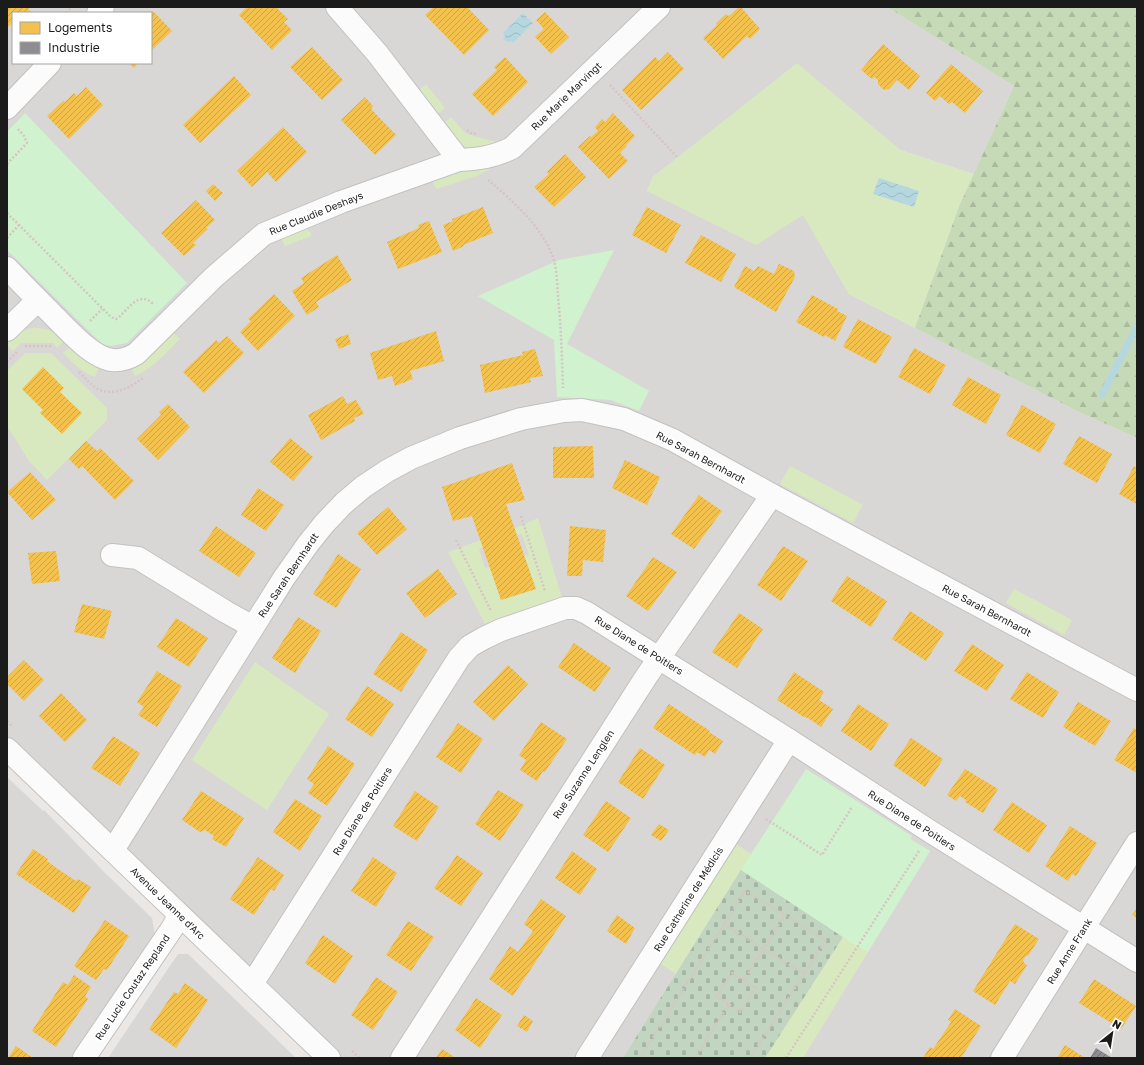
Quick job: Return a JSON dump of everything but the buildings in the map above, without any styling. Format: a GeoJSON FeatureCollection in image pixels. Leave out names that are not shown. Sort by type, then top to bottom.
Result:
{"type":"FeatureCollection","features":[{"type":"Feature","properties":{"kind":"street"},"geometry":{"type":"LineString","coordinates":[[336,7],[377,53],[459,160]]}},
{"type":"Feature","properties":{"kind":"street","name":"Rue Marie Marvingt"},"geometry":{"type":"LineString","coordinates":[[459,160],[491,157],[512,148],[659,7]]}},
{"type":"Feature","properties":{"kind":"street"},"geometry":{"type":"LineString","coordinates":[[10,116],[49,64]]}},
{"type":"Feature","properties":{"kind":"street","name":"Rue Claudie Deshays"},"geometry":{"type":"LineString","coordinates":[[7,268],[75,337],[93,352],[104,358],[121,360],[136,354],[214,277],[264,234],[341,202],[459,160]]}},
{"type":"Feature","properties":{"kind":"street"},"geometry":{"type":"LineString","coordinates":[[7,330],[38,300]]}},
{"type":"Feature","properties":{"kind":"street","name":"Rue Sarah Bernhardt"},"geometry":{"type":"LineString","coordinates":[[113,850],[253,627],[308,544],[344,503],[363,487],[387,471],[460,438],[521,419],[564,411],[582,410],[624,419],[672,440],[772,496],[1137,690]]}},
{"type":"Feature","properties":{"kind":"street","name":"Rue Suzanne Lenglen"},"geometry":{"type":"LineString","coordinates":[[402,1058],[659,658],[772,496]]}},
{"type":"Feature","properties":{"kind":"street","name":"Rue Sarah Bernhardt"},"geometry":{"type":"LineString","coordinates":[[112,555],[138,558],[253,627]]}},
{"type":"Feature","properties":{"kind":"street","name":"Rue Diane de Poitiers"},"geometry":{"type":"LineString","coordinates":[[252,984],[459,658],[470,646],[484,638],[501,630],[565,608],[576,608],[587,613],[1137,961]]}},
{"type":"Feature","properties":{"kind":"street","name":"Rue Catherine de Médicis"},"geometry":{"type":"LineString","coordinates":[[587,1058],[789,740]]}},
{"type":"Feature","properties":{"kind":"street","name":"Avenue Jeanne d'Arc"},"geometry":{"type":"LineString","coordinates":[[7,749],[329,1058]]}},
{"type":"Feature","properties":{"kind":"street","name":"Rue Anne Frank"},"geometry":{"type":"LineString","coordinates":[[1002,1058],[1137,843]]}},
{"type":"Feature","properties":{"kind":"street","name":"Rue Lucie Coutaz Repland"},"geometry":{"type":"LineString","coordinates":[[84,1058],[173,927],[179,915]]}},
{"type":"Feature","properties":{"kind":"path"},"geometry":{"type":"LineString","coordinates":[[594,69],[678,158]]}},
{"type":"Feature","properties":{"kind":"path"},"geometry":{"type":"LineString","coordinates":[[7,164],[27,143],[10,116]]}},
{"type":"Feature","properties":{"kind":"path"},"geometry":{"type":"LineString","coordinates":[[464,128],[471,133],[507,142],[512,148]]}},
{"type":"Feature","properties":{"kind":"path"},"geometry":{"type":"LineString","coordinates":[[484,177],[503,192],[530,220],[545,241],[553,258],[556,270],[562,339],[564,411]]}},
{"type":"Feature","properties":{"kind":"path"},"geometry":{"type":"LineString","coordinates":[[7,213],[111,317],[116,319],[137,300],[142,298],[147,299],[169,322]]}},
{"type":"Feature","properties":{"kind":"path"},"geometry":{"type":"LineString","coordinates":[[7,238],[19,225]]}},
{"type":"Feature","properties":{"kind":"path"},"geometry":{"type":"LineString","coordinates":[[520,516],[552,613]]}},
{"type":"Feature","properties":{"kind":"path"},"geometry":{"type":"LineString","coordinates":[[456,540],[501,630]]}},
{"type":"Feature","properties":{"kind":"path"},"geometry":{"type":"LineString","coordinates":[[747,807],[822,855],[864,789]]}},
{"type":"Feature","properties":{"kind":"path"},"geometry":{"type":"LineString","coordinates":[[786,1058],[931,832]]}},
{"type":"Feature","properties":{"kind":"path"},"geometry":{"type":"LineString","coordinates":[[640,1058],[745,891],[826,940],[750,1058]]}},
{"type":"Feature","properties":{"kind":"path"},"geometry":{"type":"LineString","coordinates":[[744,980],[785,915]]}},
{"type":"Feature","properties":{"kind":"path"},"geometry":{"type":"LineString","coordinates":[[724,924],[804,974]]}},
{"type":"Feature","properties":{"kind":"path"},"geometry":{"type":"LineString","coordinates":[[732,973],[744,980],[756,988],[740,1012],[717,996],[732,973]]}},
{"type":"Feature","properties":{"kind":"path"},"geometry":{"type":"LineString","coordinates":[[695,1058],[729,1004]]}},
{"type":"Feature","properties":{"kind":"shaded area"},"geometry":{"type":"Polygon","coordinates":[[[7,7],[887,7],[1014,86],[974,174],[900,150],[797,64],[653,177],[647,191],[803,214],[849,294],[1079,412],[1137,438],[1137,1058],[320,1058],[7,759],[7,7]]]}},
{"type":"Feature","properties":{"kind":"shaded area"},"geometry":{"type":"Polygon","coordinates":[[[7,777],[43,811],[44,810],[105,873],[152,918],[155,936],[74,1058],[7,1058],[7,777]]]}},
{"type":"Feature","properties":{"kind":"shaded area"},"geometry":{"type":"Polygon","coordinates":[[[178,954],[188,954],[296,1058],[108,1058],[178,954]]]}},
{"type":"Feature","properties":{"kind":"green space"},"geometry":{"type":"Polygon","coordinates":[[[887,7],[1137,7],[1137,438],[1079,412],[915,328],[960,204],[1014,86],[887,7]]]}},
{"type":"Feature","properties":{"kind":"green space"},"geometry":{"type":"Polygon","coordinates":[[[797,63],[900,150],[974,174],[960,204],[915,328],[849,294],[803,215],[756,245],[647,191],[653,177],[797,63]]]}},
{"type":"Feature","properties":{"kind":"green space"},"geometry":{"type":"Polygon","coordinates":[[[426,84],[445,108],[437,114],[419,90],[426,84]]]}},
{"type":"Feature","properties":{"kind":"green space"},"geometry":{"type":"Polygon","coordinates":[[[25,113],[187,283],[127,343],[111,346],[102,344],[7,250],[7,132],[25,113]]]}},
{"type":"Feature","properties":{"kind":"green space"},"geometry":{"type":"Polygon","coordinates":[[[451,117],[466,134],[500,143],[475,149],[465,147],[456,140],[444,123],[451,117]]]}},
{"type":"Feature","properties":{"kind":"green space"},"geometry":{"type":"Polygon","coordinates":[[[482,168],[491,169],[476,176],[436,189],[432,180],[459,171],[482,168]]]}},
{"type":"Feature","properties":{"kind":"green space"},"geometry":{"type":"Polygon","coordinates":[[[303,227],[311,233],[311,236],[285,246],[280,236],[303,227]]]}},
{"type":"Feature","properties":{"kind":"green space"},"geometry":{"type":"Polygon","coordinates":[[[614,250],[567,344],[649,391],[639,411],[611,400],[557,397],[554,340],[478,296],[559,260],[614,250]]]}},
{"type":"Feature","properties":{"kind":"green space"},"geometry":{"type":"Polygon","coordinates":[[[32,328],[50,331],[65,340],[57,348],[53,343],[21,343],[13,351],[7,345],[7,342],[16,335],[32,328]]]}},
{"type":"Feature","properties":{"kind":"green space"},"geometry":{"type":"Polygon","coordinates":[[[172,331],[180,339],[164,355],[142,373],[135,376],[131,366],[172,331]]]}},
{"type":"Feature","properties":{"kind":"green space"},"geometry":{"type":"Polygon","coordinates":[[[71,346],[88,362],[99,367],[95,377],[81,370],[63,353],[71,346]]]}},
{"type":"Feature","properties":{"kind":"green space"},"geometry":{"type":"Polygon","coordinates":[[[25,353],[51,353],[107,408],[107,420],[47,480],[29,461],[7,426],[7,371],[25,353]]]}},
{"type":"Feature","properties":{"kind":"green space"},"geometry":{"type":"Polygon","coordinates":[[[790,466],[863,505],[853,523],[780,484],[790,466]]]}},
{"type":"Feature","properties":{"kind":"green space"},"geometry":{"type":"Polygon","coordinates":[[[538,518],[562,598],[485,624],[448,552],[481,540],[483,547],[479,549],[485,568],[490,567],[501,600],[535,589],[524,556],[529,555],[522,534],[517,535],[514,529],[538,518]]]}},
{"type":"Feature","properties":{"kind":"green space"},"geometry":{"type":"Polygon","coordinates":[[[1014,589],[1072,620],[1064,635],[1006,603],[1014,589]]]}},
{"type":"Feature","properties":{"kind":"green space"},"geometry":{"type":"Polygon","coordinates":[[[255,662],[329,714],[267,810],[192,760],[255,662]]]}},
{"type":"Feature","properties":{"kind":"green space"},"geometry":{"type":"Polygon","coordinates":[[[806,769],[912,836],[910,839],[930,851],[868,952],[741,870],[806,769]]]}},
{"type":"Feature","properties":{"kind":"green space"},"geometry":{"type":"Polygon","coordinates":[[[770,825],[912,836],[910,839],[930,851],[803,1058],[765,1058],[843,936],[741,870],[676,974],[658,962],[733,842],[751,854],[770,825]]]}},
{"type":"Feature","properties":{"kind":"green space"},"geometry":{"type":"Polygon","coordinates":[[[741,870],[843,937],[765,1058],[623,1058],[741,870]]]}},
{"type":"Feature","properties":{"kind":"water"},"geometry":{"type":"Polygon","coordinates":[[[523,13],[533,23],[513,43],[511,41],[507,42],[503,39],[505,35],[503,33],[523,13]]]}},
{"type":"Feature","properties":{"kind":"water"},"geometry":{"type":"Polygon","coordinates":[[[879,178],[919,191],[914,207],[873,194],[879,178]]]}},
{"type":"Feature","properties":{"kind":"waterway"},"geometry":{"type":"LineString","coordinates":[[1102,395],[1137,326]]}}]}
